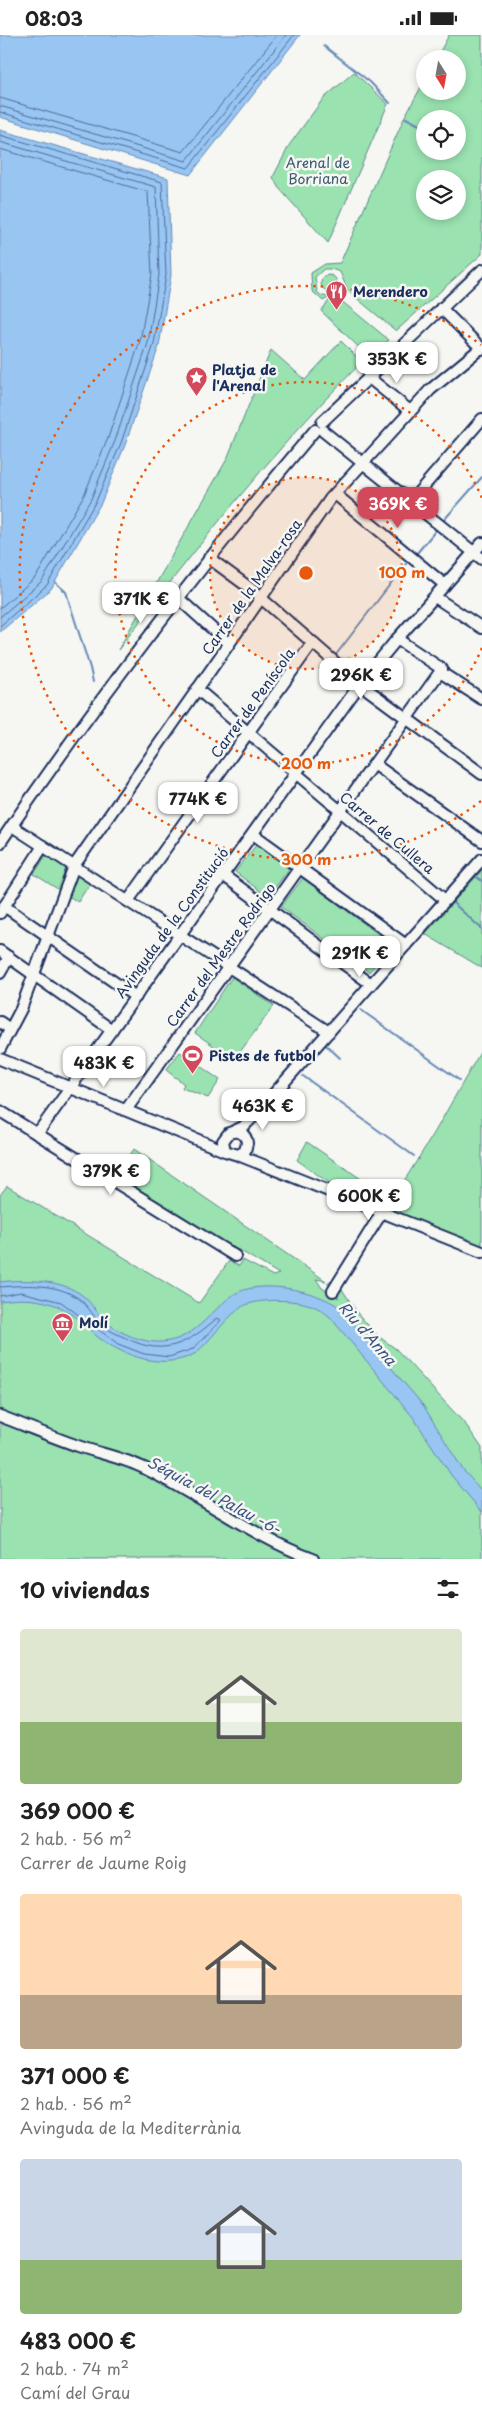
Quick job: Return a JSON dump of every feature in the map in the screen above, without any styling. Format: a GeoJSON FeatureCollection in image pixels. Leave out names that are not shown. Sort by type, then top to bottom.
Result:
{"type":"FeatureCollection","features":[{"type":"Feature","properties":{"kind":"street"},"geometry":{"type":"LineString","coordinates":[[0,843],[98,703],[209,558],[320,428],[368,377],[482,270]]}},
{"type":"Feature","properties":{"kind":"street"},"geometry":{"type":"LineString","coordinates":[[441,308],[482,349]]}},
{"type":"Feature","properties":{"kind":"street","name":"Carrer de la Malva-rosa"},"geometry":{"type":"LineString","coordinates":[[0,1049],[21,1009],[74,866],[335,494],[362,462],[430,390],[482,349]]}},
{"type":"Feature","properties":{"kind":"street"},"geometry":{"type":"LineString","coordinates":[[368,377],[410,411]]}},
{"type":"Feature","properties":{"kind":"street"},"geometry":{"type":"LineString","coordinates":[[411,501],[482,419]]}},
{"type":"Feature","properties":{"kind":"street"},"geometry":{"type":"LineString","coordinates":[[320,428],[478,556]]}},
{"type":"Feature","properties":{"kind":"street"},"geometry":{"type":"LineString","coordinates":[[335,494],[445,585]]}},
{"type":"Feature","properties":{"kind":"street","name":"Avinguda de la Constitució"},"geometry":{"type":"LineString","coordinates":[[37,1134],[360,684],[396,639],[445,585],[478,556],[482,543]]}},
{"type":"Feature","properties":{"kind":"street"},"geometry":{"type":"LineString","coordinates":[[209,558],[261,597],[360,684],[482,774]]}},
{"type":"Feature","properties":{"kind":"street"},"geometry":{"type":"LineString","coordinates":[[178,597],[229,644]]}},
{"type":"Feature","properties":{"kind":"street"},"geometry":{"type":"LineString","coordinates":[[435,597],[482,628]]}},
{"type":"Feature","properties":{"kind":"street"},"geometry":{"type":"LineString","coordinates":[[396,639],[482,699]]}},
{"type":"Feature","properties":{"kind":"street","name":"Carrer de Peníscola"},"geometry":{"type":"LineString","coordinates":[[128,901],[313,642]]}},
{"type":"Feature","properties":{"kind":"street","name":"Carrer del Mestre Rodrigo"},"geometry":{"type":"LineString","coordinates":[[126,1110],[441,671]]}},
{"type":"Feature","properties":{"kind":"street","name":"Carrer de Cullera"},"geometry":{"type":"LineString","coordinates":[[197,689],[445,900]]}},
{"type":"Feature","properties":{"kind":"street"},"geometry":{"type":"LineString","coordinates":[[374,764],[482,841]]}},
{"type":"Feature","properties":{"kind":"street"},"geometry":{"type":"LineString","coordinates":[[12,826],[329,1032]]}},
{"type":"Feature","properties":{"kind":"street"},"geometry":{"type":"LineString","coordinates":[[253,834],[406,945]]}},
{"type":"Feature","properties":{"kind":"street"},"geometry":{"type":"LineString","coordinates":[[43,846],[2,909],[48,936],[136,997]]}},
{"type":"Feature","properties":{"kind":"street"},"geometry":{"type":"LineString","coordinates":[[225,1151],[223,1141],[229,1134],[243,1127],[256,1113],[482,859]]}},
{"type":"Feature","properties":{"kind":"street"},"geometry":{"type":"LineString","coordinates":[[223,875],[371,984]]}},
{"type":"Feature","properties":{"kind":"street"},"geometry":{"type":"LineString","coordinates":[[0,951],[112,1029]]}},
{"type":"Feature","properties":{"kind":"street"},"geometry":{"type":"LineString","coordinates":[[0,973],[9,957]]}},
{"type":"Feature","properties":{"kind":"street"},"geometry":{"type":"LineString","coordinates":[[0,1023],[10,1029]]}},
{"type":"Feature","properties":{"kind":"street"},"geometry":{"type":"LineString","coordinates":[[0,1059],[225,1151],[482,1252]]}},
{"type":"Feature","properties":{"kind":"street"},"geometry":{"type":"LineString","coordinates":[[0,1111],[235,1255]]}},
{"type":"Feature","properties":{"kind":"street"},"geometry":{"type":"LineString","coordinates":[[238,1155],[245,1151],[256,1113]]}},
{"type":"Feature","properties":{"kind":"street"},"geometry":{"type":"LineString","coordinates":[[198,1139],[240,1132],[254,1154],[266,1166]]}},
{"type":"Feature","properties":{"kind":"street"},"geometry":{"type":"LineString","coordinates":[[333,1291],[382,1212]]}},
{"type":"Feature","properties":{"kind":"street"},"geometry":{"type":"LineString","coordinates":[[0,1416],[78,1446],[136,1463],[192,1493],[241,1523],[313,1559]]}},
{"type":"Feature","properties":{"kind":"green space"},"geometry":{"type":"Polygon","coordinates":[[[449,35],[482,35],[482,254],[396,331],[348,291],[340,272],[324,269],[315,277],[317,292],[322,296],[330,297],[323,301],[312,291],[311,273],[325,264],[340,263],[405,116],[416,96],[416,100],[466,100],[466,50],[441,50],[449,35]]]}},
{"type":"Feature","properties":{"kind":"green space","name":"Arenal de Borriana"},"geometry":{"type":"Polygon","coordinates":[[[354,72],[388,104],[328,243],[278,187],[273,177],[290,144],[323,99],[354,72]]]}},
{"type":"Feature","properties":{"kind":"green space"},"geometry":{"type":"Polygon","coordinates":[[[326,275],[332,275],[337,280],[335,289],[326,291],[321,286],[321,280],[326,275]]]}},
{"type":"Feature","properties":{"kind":"green space"},"geometry":{"type":"Polygon","coordinates":[[[332,297],[339,299],[389,340],[373,355],[367,355],[321,311],[332,297]]]}},
{"type":"Feature","properties":{"kind":"green space"},"geometry":{"type":"Polygon","coordinates":[[[341,341],[358,358],[356,368],[293,435],[232,505],[118,650],[227,459],[271,350],[305,380],[341,341]]]}},
{"type":"Feature","properties":{"kind":"green space"},"geometry":{"type":"Polygon","coordinates":[[[257,844],[289,869],[268,897],[235,872],[257,844]]]}},
{"type":"Feature","properties":{"kind":"green space"},"geometry":{"type":"Polygon","coordinates":[[[46,855],[90,883],[78,902],[34,874],[46,855]]]}},
{"type":"Feature","properties":{"kind":"green space"},"geometry":{"type":"Polygon","coordinates":[[[482,870],[482,968],[425,934],[482,870]]]}},
{"type":"Feature","properties":{"kind":"green space"},"geometry":{"type":"Polygon","coordinates":[[[303,878],[393,945],[369,972],[281,907],[303,878]]]}},
{"type":"Feature","properties":{"kind":"green space"},"geometry":{"type":"Polygon","coordinates":[[[232,977],[274,1006],[234,1060],[195,1033],[232,977]]]}},
{"type":"Feature","properties":{"kind":"green space"},"geometry":{"type":"Polygon","coordinates":[[[482,1049],[482,1246],[387,1208],[433,1135],[482,1049]]]}},
{"type":"Feature","properties":{"kind":"green space","name":"Pistes de futbol"},"geometry":{"type":"Polygon","coordinates":[[[180,1052],[220,1080],[208,1098],[182,1088],[184,1084],[166,1070],[180,1052]]]}},
{"type":"Feature","properties":{"kind":"green space"},"geometry":{"type":"Polygon","coordinates":[[[307,1142],[389,1198],[384,1206],[332,1185],[297,1160],[307,1142]]]}},
{"type":"Feature","properties":{"kind":"green space"},"geometry":{"type":"Polygon","coordinates":[[[134,1149],[326,1281],[316,1279],[322,1288],[339,1298],[327,1283],[330,1281],[340,1286],[358,1314],[378,1336],[396,1349],[466,1425],[482,1448],[482,1559],[0,1559],[0,1195],[7,1186],[199,1303],[229,1261],[239,1266],[243,1260],[273,1276],[279,1274],[239,1250],[235,1249],[231,1252],[114,1179],[134,1149]]]}},
{"type":"Feature","properties":{"kind":"water"},"geometry":{"type":"Polygon","coordinates":[[[0,35],[300,35],[190,175],[0,117],[0,35]]]}},
{"type":"Feature","properties":{"kind":"water"},"geometry":{"type":"Polygon","coordinates":[[[0,130],[168,178],[171,275],[159,346],[125,445],[101,503],[51,589],[0,632],[0,130]]]}},
{"type":"Feature","properties":{"kind":"water"},"geometry":{"type":"Polygon","coordinates":[[[0,1282],[45,1282],[63,1285],[79,1293],[111,1325],[124,1333],[154,1342],[173,1340],[192,1331],[224,1302],[244,1290],[257,1287],[287,1288],[302,1291],[329,1301],[339,1307],[423,1405],[463,1470],[482,1491],[482,1512],[451,1475],[413,1417],[330,1317],[316,1307],[300,1302],[282,1300],[262,1301],[245,1305],[228,1319],[196,1353],[172,1361],[159,1361],[133,1356],[121,1351],[99,1338],[71,1313],[52,1304],[30,1299],[0,1301],[0,1282]]]}},
{"type":"Feature","properties":{"kind":"waterway"},"geometry":{"type":"LineString","coordinates":[[324,46],[370,82],[390,103]]}},
{"type":"Feature","properties":{"kind":"waterway"},"geometry":{"type":"LineString","coordinates":[[406,118],[416,123]]}},
{"type":"Feature","properties":{"kind":"waterway"},"geometry":{"type":"LineString","coordinates":[[443,521],[482,477]]}},
{"type":"Feature","properties":{"kind":"waterway"},"geometry":{"type":"LineString","coordinates":[[417,553],[436,530]]}},
{"type":"Feature","properties":{"kind":"waterway"},"geometry":{"type":"LineString","coordinates":[[335,656],[408,561]]}},
{"type":"Feature","properties":{"kind":"waterway"},"geometry":{"type":"LineString","coordinates":[[55,582],[66,592],[93,682]]}},
{"type":"Feature","properties":{"kind":"waterway"},"geometry":{"type":"LineString","coordinates":[[475,876],[482,881]]}},
{"type":"Feature","properties":{"kind":"waterway"},"geometry":{"type":"LineString","coordinates":[[452,902],[482,929]]}},
{"type":"Feature","properties":{"kind":"waterway"},"geometry":{"type":"LineString","coordinates":[[361,1010],[459,1080]]}},
{"type":"Feature","properties":{"kind":"waterway"},"geometry":{"type":"LineString","coordinates":[[326,1045],[340,1058]]}},
{"type":"Feature","properties":{"kind":"waterway"},"geometry":{"type":"LineString","coordinates":[[303,1076],[414,1156]]}},
{"type":"Feature","properties":{"kind":"place","name":"Merendero"},"geometry":{"type":"Point","coordinates":[337,311]}},
{"type":"Feature","properties":{"kind":"place","name":"Platja de l'Arenal"},"geometry":{"type":"Point","coordinates":[196,397]}},
{"type":"Feature","properties":{"kind":"place","name":"Pistes de futbol"},"geometry":{"type":"Point","coordinates":[193,1075]}},
{"type":"Feature","properties":{"kind":"place","name":"Molí"},"geometry":{"type":"Point","coordinates":[63,1342]}},
{"type":"Feature","properties":{"kind":"water label","name":"Riu d'Anna"},"geometry":{"type":"Point","coordinates":[367,1334]}},
{"type":"Feature","properties":{"kind":"water label","name":"Séquia del Palau -6-"},"geometry":{"type":"Point","coordinates":[214,1496]}}]}
